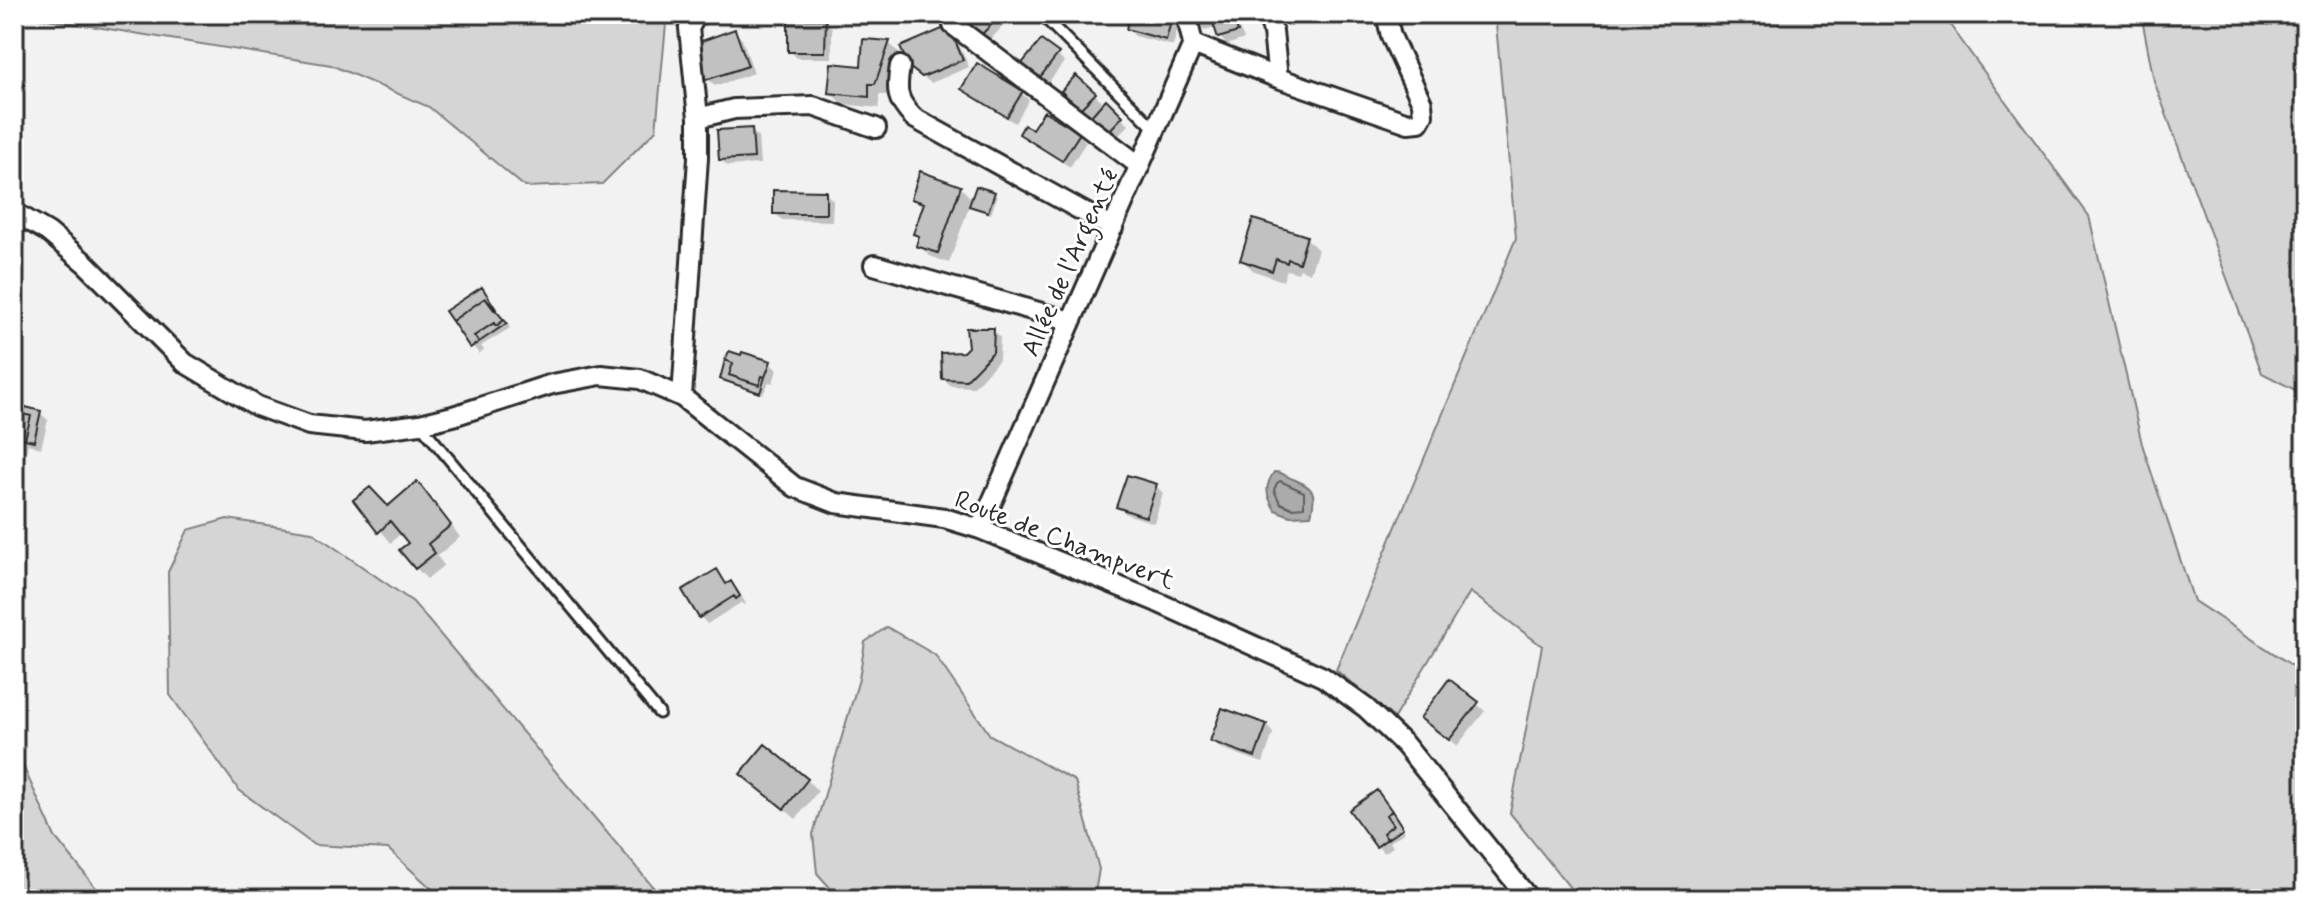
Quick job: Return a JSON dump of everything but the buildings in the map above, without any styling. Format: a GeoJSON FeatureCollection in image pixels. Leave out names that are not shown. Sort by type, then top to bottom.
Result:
{"type":"FeatureCollection","features":[{"type":"Feature","properties":{"kind":"street"},"geometry":{"type":"LineString","coordinates":[[682,397],[698,158],[698,118],[689,28],[697,14]]}},
{"type":"Feature","properties":{"kind":"street"},"geometry":{"type":"LineString","coordinates":[[1186,14],[1193,44],[1278,78],[1408,123],[1419,122],[1423,115],[1422,103],[1391,36],[1386,14]]}},
{"type":"Feature","properties":{"kind":"street"},"geometry":{"type":"LineString","coordinates":[[1268,14],[1278,78]]}},
{"type":"Feature","properties":{"kind":"street"},"geometry":{"type":"LineString","coordinates":[[953,25],[1140,166]]}},
{"type":"Feature","properties":{"kind":"street","name":"Allée de l'Argenté"},"geometry":{"type":"LineString","coordinates":[[980,529],[1193,44]]}},
{"type":"Feature","properties":{"kind":"street"},"geometry":{"type":"LineString","coordinates":[[900,66],[896,87],[901,106],[914,118],[1113,228]]}},
{"type":"Feature","properties":{"kind":"street"},"geometry":{"type":"LineString","coordinates":[[698,118],[734,109],[813,106],[876,128]]}},
{"type":"Feature","properties":{"kind":"street","name":"Route de Champvert"},"geometry":{"type":"LineString","coordinates":[[14,212],[48,232],[85,263],[185,363],[257,406],[309,425],[365,431],[420,424],[552,384],[601,375],[640,379],[682,397],[795,487],[836,503],[944,518],[980,529],[1157,602],[1323,677],[1366,708],[1405,745],[1529,899]]}},
{"type":"Feature","properties":{"kind":"street"},"geometry":{"type":"LineString","coordinates":[[874,265],[1070,321]]}},
{"type":"Feature","properties":{"kind":"lane"},"geometry":{"type":"LineString","coordinates":[[1041,14],[1156,130]]}},
{"type":"Feature","properties":{"kind":"lane"},"geometry":{"type":"LineString","coordinates":[[420,424],[659,713]]}},
{"type":"Feature","properties":{"kind":"shaded area"},"geometry":{"type":"Polygon","coordinates":[[[16,14],[667,14],[656,130],[602,184],[525,187],[429,107],[331,65],[16,14]]]}},
{"type":"Feature","properties":{"kind":"shaded area"},"geometry":{"type":"Polygon","coordinates":[[[1495,14],[1942,14],[2089,216],[2142,444],[2194,601],[2305,674],[2305,899],[1579,899],[1510,813],[1542,646],[1470,592],[1394,718],[1336,670],[1516,238],[1495,14]]]}},
{"type":"Feature","properties":{"kind":"shaded area"},"geometry":{"type":"Polygon","coordinates":[[[2141,14],[2305,14],[2305,395],[2262,373],[2154,81],[2141,14]]]}},
{"type":"Feature","properties":{"kind":"shaded area"},"geometry":{"type":"Polygon","coordinates":[[[227,519],[312,532],[413,602],[663,899],[443,899],[388,849],[314,845],[239,790],[170,695],[168,572],[188,530],[227,519]]]}},
{"type":"Feature","properties":{"kind":"shaded area"},"geometry":{"type":"Polygon","coordinates":[[[887,627],[935,655],[990,735],[1075,781],[1099,869],[1094,899],[840,899],[817,873],[813,834],[859,679],[865,642],[887,627]]]}},
{"type":"Feature","properties":{"kind":"shaded area"},"geometry":{"type":"Polygon","coordinates":[[[14,746],[55,837],[105,899],[14,899],[14,746]]]}},
{"type":"Feature","properties":{"kind":"water"},"geometry":{"type":"Polygon","coordinates":[[[1274,472],[1310,488],[1314,501],[1311,515],[1290,516],[1275,510],[1267,491],[1274,472]]]}}]}
